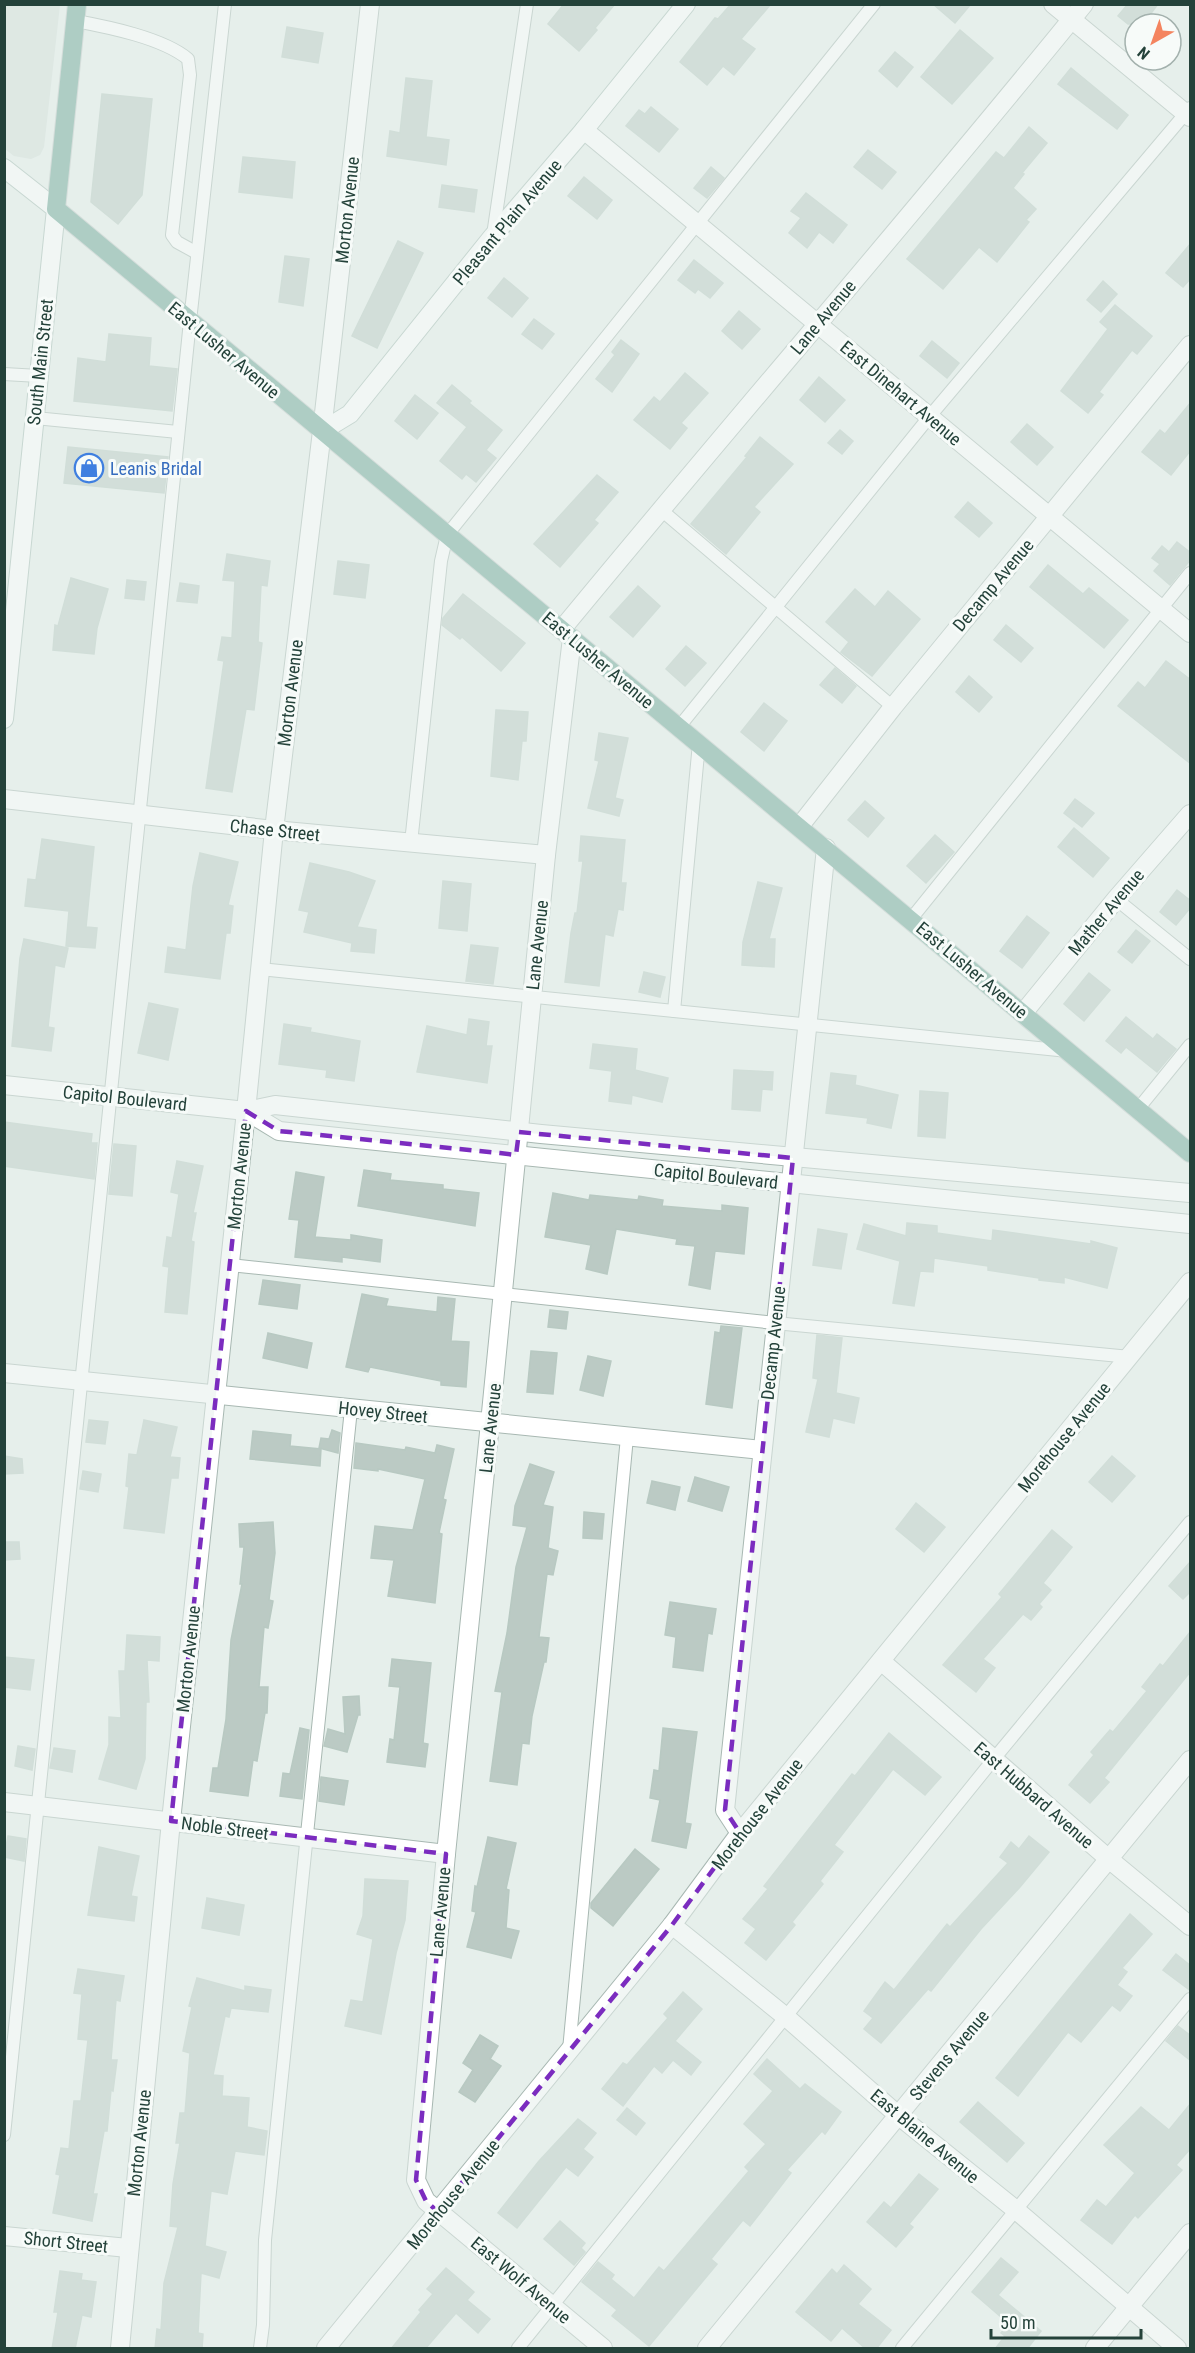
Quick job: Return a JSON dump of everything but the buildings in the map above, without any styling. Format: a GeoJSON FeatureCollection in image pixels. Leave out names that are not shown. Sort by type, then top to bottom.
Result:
{"type":"FeatureCollection","features":[{"type":"Feature","properties":{"kind":"main road","name":"South Main Street"},"geometry":{"type":"LineString","coordinates":[[56,209],[76,13]]}},
{"type":"Feature","properties":{"kind":"main road","name":"East Lusher Avenue"},"geometry":{"type":"LineString","coordinates":[[56,209],[1191,1153]]}},
{"type":"Feature","properties":{"kind":"street","name":"Morton Avenue"},"geometry":{"type":"LineString","coordinates":[[120,2349],[171,1821],[274,830],[370,4]]}},
{"type":"Feature","properties":{"kind":"street","name":"Pleasant Plain Avenue"},"geometry":{"type":"LineString","coordinates":[[322,431],[350,414],[493,236],[584,130],[686,4]]}},
{"type":"Feature","properties":{"kind":"street"},"geometry":{"type":"LineString","coordinates":[[1053,4],[1189,113]]}},
{"type":"Feature","properties":{"kind":"street","name":"Lane Avenue"},"geometry":{"type":"LineString","coordinates":[[438,2212],[426,2201],[416,2180],[446,1854],[567,634],[660,509],[818,324],[1084,4]]}},
{"type":"Feature","properties":{"kind":"street","name":"East Dinehart Avenue"},"geometry":{"type":"LineString","coordinates":[[584,130],[1191,633]]}},
{"type":"Feature","properties":{"kind":"street","name":"East Lusher Avenue"},"geometry":{"type":"LineString","coordinates":[[4,168],[56,209]]}},
{"type":"Feature","properties":{"kind":"street","name":"South Main Street"},"geometry":{"type":"LineString","coordinates":[[4,719],[56,209]]}},
{"type":"Feature","properties":{"kind":"street","name":"Decamp Avenue"},"geometry":{"type":"LineString","coordinates":[[799,827],[892,706],[1191,345]]}},
{"type":"Feature","properties":{"kind":"street","name":"Chase Street"},"geometry":{"type":"LineString","coordinates":[[4,799],[274,830],[546,855]]}},
{"type":"Feature","properties":{"kind":"street","name":"Mather Avenue"},"geometry":{"type":"LineString","coordinates":[[1024,1012],[1116,900],[1191,814]]}},
{"type":"Feature","properties":{"kind":"street","name":"Decamp Avenue"},"geometry":{"type":"LineString","coordinates":[[740,1833],[725,1810],[826,848]]}},
{"type":"Feature","properties":{"kind":"street","name":"Capitol Boulevard"},"geometry":{"type":"LineString","coordinates":[[4,1085],[246,1111],[275,1105],[519,1132],[1191,1193]]}},
{"type":"Feature","properties":{"kind":"street","name":"Capitol Boulevard"},"geometry":{"type":"LineString","coordinates":[[246,1111],[279,1131],[1191,1224]]}},
{"type":"Feature","properties":{"kind":"street","name":"Morehouse Avenue"},"geometry":{"type":"LineString","coordinates":[[326,2349],[672,1925],[740,1833],[1191,1282]]}},
{"type":"Feature","properties":{"kind":"street","name":"Hovey Street"},"geometry":{"type":"LineString","coordinates":[[4,1373],[762,1450]]}},
{"type":"Feature","properties":{"kind":"street","name":"East Hubbard Avenue"},"geometry":{"type":"LineString","coordinates":[[881,1661],[993,1760],[1191,1926]]}},
{"type":"Feature","properties":{"kind":"street","name":"Stevens Avenue"},"geometry":{"type":"LineString","coordinates":[[706,2349],[1191,1760]]}},
{"type":"Feature","properties":{"kind":"street","name":"Noble Street"},"geometry":{"type":"LineString","coordinates":[[4,1802],[446,1854]]}},
{"type":"Feature","properties":{"kind":"street","name":"East Blaine Avenue"},"geometry":{"type":"LineString","coordinates":[[672,1925],[786,2017],[899,2116],[1016,2210],[1177,2349]]}},
{"type":"Feature","properties":{"kind":"street","name":"East Wolf Avenue"},"geometry":{"type":"LineString","coordinates":[[438,2212],[603,2349]]}},
{"type":"Feature","properties":{"kind":"street"},"geometry":{"type":"LineString","coordinates":[[1095,2349],[1191,2233]]}},
{"type":"Feature","properties":{"kind":"street","name":"Short Street"},"geometry":{"type":"LineString","coordinates":[[4,2236],[129,2248]]}},
{"type":"Feature","properties":{"kind":"lane"},"geometry":{"type":"LineString","coordinates":[[4,2135],[178,432],[225,4]]}},
{"type":"Feature","properties":{"kind":"lane"},"geometry":{"type":"LineString","coordinates":[[493,236],[527,4]]}},
{"type":"Feature","properties":{"kind":"lane"},"geometry":{"type":"LineString","coordinates":[[411,843],[441,561],[447,535],[874,4]]}},
{"type":"Feature","properties":{"kind":"lane"},"geometry":{"type":"LineString","coordinates":[[76,13],[102,26],[175,48],[188,59],[190,75],[172,235],[177,242],[197,253]]}},
{"type":"Feature","properties":{"kind":"lane"},"geometry":{"type":"LineString","coordinates":[[680,727],[930,416],[1189,113]]}},
{"type":"Feature","properties":{"kind":"lane"},"geometry":{"type":"LineString","coordinates":[[4,374],[39,376]]}},
{"type":"Feature","properties":{"kind":"lane"},"geometry":{"type":"LineString","coordinates":[[35,418],[178,432]]}},
{"type":"Feature","properties":{"kind":"lane"},"geometry":{"type":"LineString","coordinates":[[660,509],[892,706]]}},
{"type":"Feature","properties":{"kind":"lane"},"geometry":{"type":"LineString","coordinates":[[911,919],[1191,573]]}},
{"type":"Feature","properties":{"kind":"lane"},"geometry":{"type":"LineString","coordinates":[[674,1011],[699,743]]}},
{"type":"Feature","properties":{"kind":"lane"},"geometry":{"type":"LineString","coordinates":[[1116,900],[1191,959]]}},
{"type":"Feature","properties":{"kind":"lane"},"geometry":{"type":"LineString","coordinates":[[260,969],[1070,1051]]}},
{"type":"Feature","properties":{"kind":"lane"},"geometry":{"type":"LineString","coordinates":[[1138,1108],[1191,1045]]}},
{"type":"Feature","properties":{"kind":"lane"},"geometry":{"type":"LineString","coordinates":[[230,1265],[775,1323],[1130,1357]]}},
{"type":"Feature","properties":{"kind":"lane"},"geometry":{"type":"LineString","coordinates":[[260,2349],[263,2325],[265,2240],[351,1409]]}},
{"type":"Feature","properties":{"kind":"lane"},"geometry":{"type":"LineString","coordinates":[[569,2052],[627,1437]]}},
{"type":"Feature","properties":{"kind":"lane"},"geometry":{"type":"LineString","coordinates":[[518,2349],[993,1760],[1191,1522]]}},
{"type":"Feature","properties":{"kind":"lane"},"geometry":{"type":"LineString","coordinates":[[902,2349],[1191,1999]]}},
{"type":"Feature","properties":{"kind":"highlighted area"},"geometry":{"type":"Polygon","coordinates":[[[246,1111],[279,1131],[516,1155],[519,1132],[793,1158],[725,1810],[740,1833],[672,1925],[438,2212],[426,2201],[416,2180],[446,1854],[171,1821],[246,1111]]]}},
{"type":"Feature","properties":{"kind":"shaded area"},"geometry":{"type":"Polygon","coordinates":[[[4,5],[60,5],[44,147],[40,155],[31,159],[14,156],[5,149],[4,5]]]}},
{"type":"Feature","properties":{"kind":"place","name":"Leanis Bridal"},"geometry":{"type":"Point","coordinates":[89,468]}}]}
